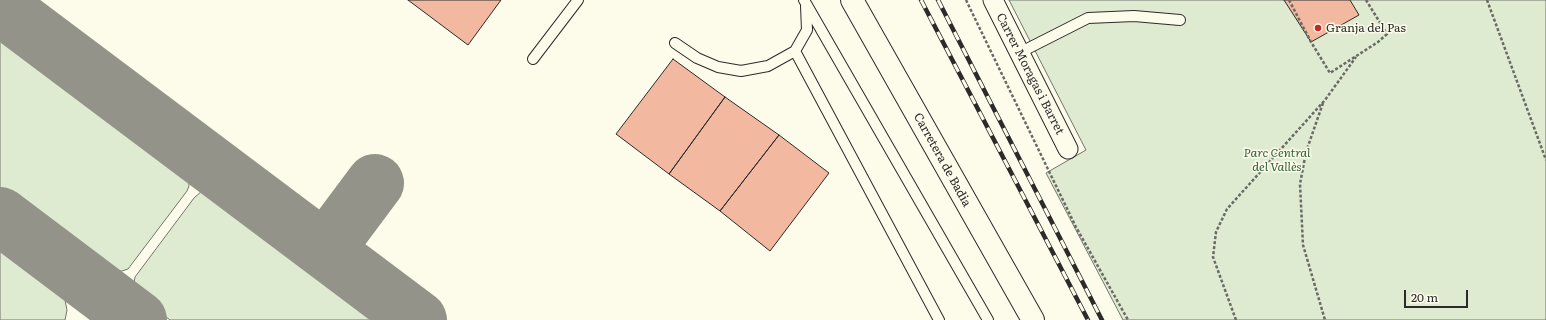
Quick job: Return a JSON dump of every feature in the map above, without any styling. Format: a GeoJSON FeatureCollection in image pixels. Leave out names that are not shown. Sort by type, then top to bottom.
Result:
{"type":"FeatureCollection","features":[{"type":"Feature","properties":{"kind":"street","name":"Carretera de Badia"},"geometry":{"type":"LineString","coordinates":[[852,0],[1032,320]]}},
{"type":"Feature","properties":{"kind":"street","name":"Carrer Moragas i Barret"},"geometry":{"type":"LineString","coordinates":[[993,0],[1068,149]]}},
{"type":"Feature","properties":{"kind":"lane"},"geometry":{"type":"LineString","coordinates":[[533,59],[578,0]]}},
{"type":"Feature","properties":{"kind":"lane"},"geometry":{"type":"LineString","coordinates":[[675,43],[697,58],[718,67],[741,71],[768,66],[794,51],[807,30],[805,2]]}},
{"type":"Feature","properties":{"kind":"lane"},"geometry":{"type":"LineString","coordinates":[[805,2],[988,320]]}},
{"type":"Feature","properties":{"kind":"lane"},"geometry":{"type":"LineString","coordinates":[[1019,53],[1088,18],[1134,16],[1180,20]]}},
{"type":"Feature","properties":{"kind":"lane"},"geometry":{"type":"LineString","coordinates":[[794,51],[939,320]]}},
{"type":"Feature","properties":{"kind":"path"},"geometry":{"type":"LineString","coordinates":[[966,0],[1076,227],[1128,320]]}},
{"type":"Feature","properties":{"kind":"path"},"geometry":{"type":"LineString","coordinates":[[1289,0],[1311,42],[1330,73],[1378,42],[1387,34],[1366,0]]}},
{"type":"Feature","properties":{"kind":"path"},"geometry":{"type":"LineString","coordinates":[[1488,0],[1546,160]]}},
{"type":"Feature","properties":{"kind":"path"},"geometry":{"type":"LineString","coordinates":[[1236,320],[1213,257],[1216,232],[1227,209],[1325,100],[1356,57]]}},
{"type":"Feature","properties":{"kind":"path"},"geometry":{"type":"LineString","coordinates":[[1325,100],[1318,114],[1306,152],[1300,184],[1303,245],[1325,320]]}},
{"type":"Feature","properties":{"kind":"green space","name":"Parc Central del Vallès"},"geometry":{"type":"Polygon","coordinates":[[[1009,0],[1546,0],[1546,320],[1123,320],[1046,173],[1086,150],[1009,0]]]}},
{"type":"Feature","properties":{"kind":"green space"},"geometry":{"type":"Polygon","coordinates":[[[0,27],[180,163],[185,170],[189,178],[189,186],[187,191],[128,269],[122,271],[104,271],[0,193],[0,27]]]}},
{"type":"Feature","properties":{"kind":"green space"},"geometry":{"type":"Polygon","coordinates":[[[207,189],[221,195],[387,320],[170,320],[142,299],[134,283],[135,277],[194,198],[203,190],[207,189]]]}},
{"type":"Feature","properties":{"kind":"green space"},"geometry":{"type":"Polygon","coordinates":[[[0,237],[23,254],[57,288],[65,300],[67,310],[65,320],[0,320],[0,237]]]}},
{"type":"Feature","properties":{"kind":"building"},"geometry":{"type":"Polygon","coordinates":[[[408,0],[501,0],[468,45],[408,0]]]}},
{"type":"Feature","properties":{"kind":"building","name":"Granja del Pas"},"geometry":{"type":"Polygon","coordinates":[[[1284,0],[1350,0],[1359,15],[1311,42],[1284,0]]]}},
{"type":"Feature","properties":{"kind":"building"},"geometry":{"type":"Polygon","coordinates":[[[673,59],[725,97],[669,174],[616,134],[673,59]]]}},
{"type":"Feature","properties":{"kind":"building"},"geometry":{"type":"Polygon","coordinates":[[[725,97],[779,135],[720,211],[669,174],[725,97]]]}},
{"type":"Feature","properties":{"kind":"building"},"geometry":{"type":"Polygon","coordinates":[[[779,135],[829,173],[770,251],[720,211],[779,135]]]}},
{"type":"Feature","properties":{"kind":"taxiway"},"geometry":{"type":"LineString","coordinates":[[0,6],[418,320]]}},
{"type":"Feature","properties":{"kind":"taxiway"},"geometry":{"type":"LineString","coordinates":[[325,250],[375,183]]}},
{"type":"Feature","properties":{"kind":"taxiway"},"geometry":{"type":"LineString","coordinates":[[0,216],[138,320]]}},
{"type":"Feature","properties":{"kind":"railway"},"geometry":{"type":"LineString","coordinates":[[921,0],[1088,320]]}},
{"type":"Feature","properties":{"kind":"railway"},"geometry":{"type":"LineString","coordinates":[[938,0],[1102,320]]}},
{"type":"Feature","properties":{"kind":"place","name":"Granja del Pas"},"geometry":{"type":"Point","coordinates":[1318,28]}}]}
